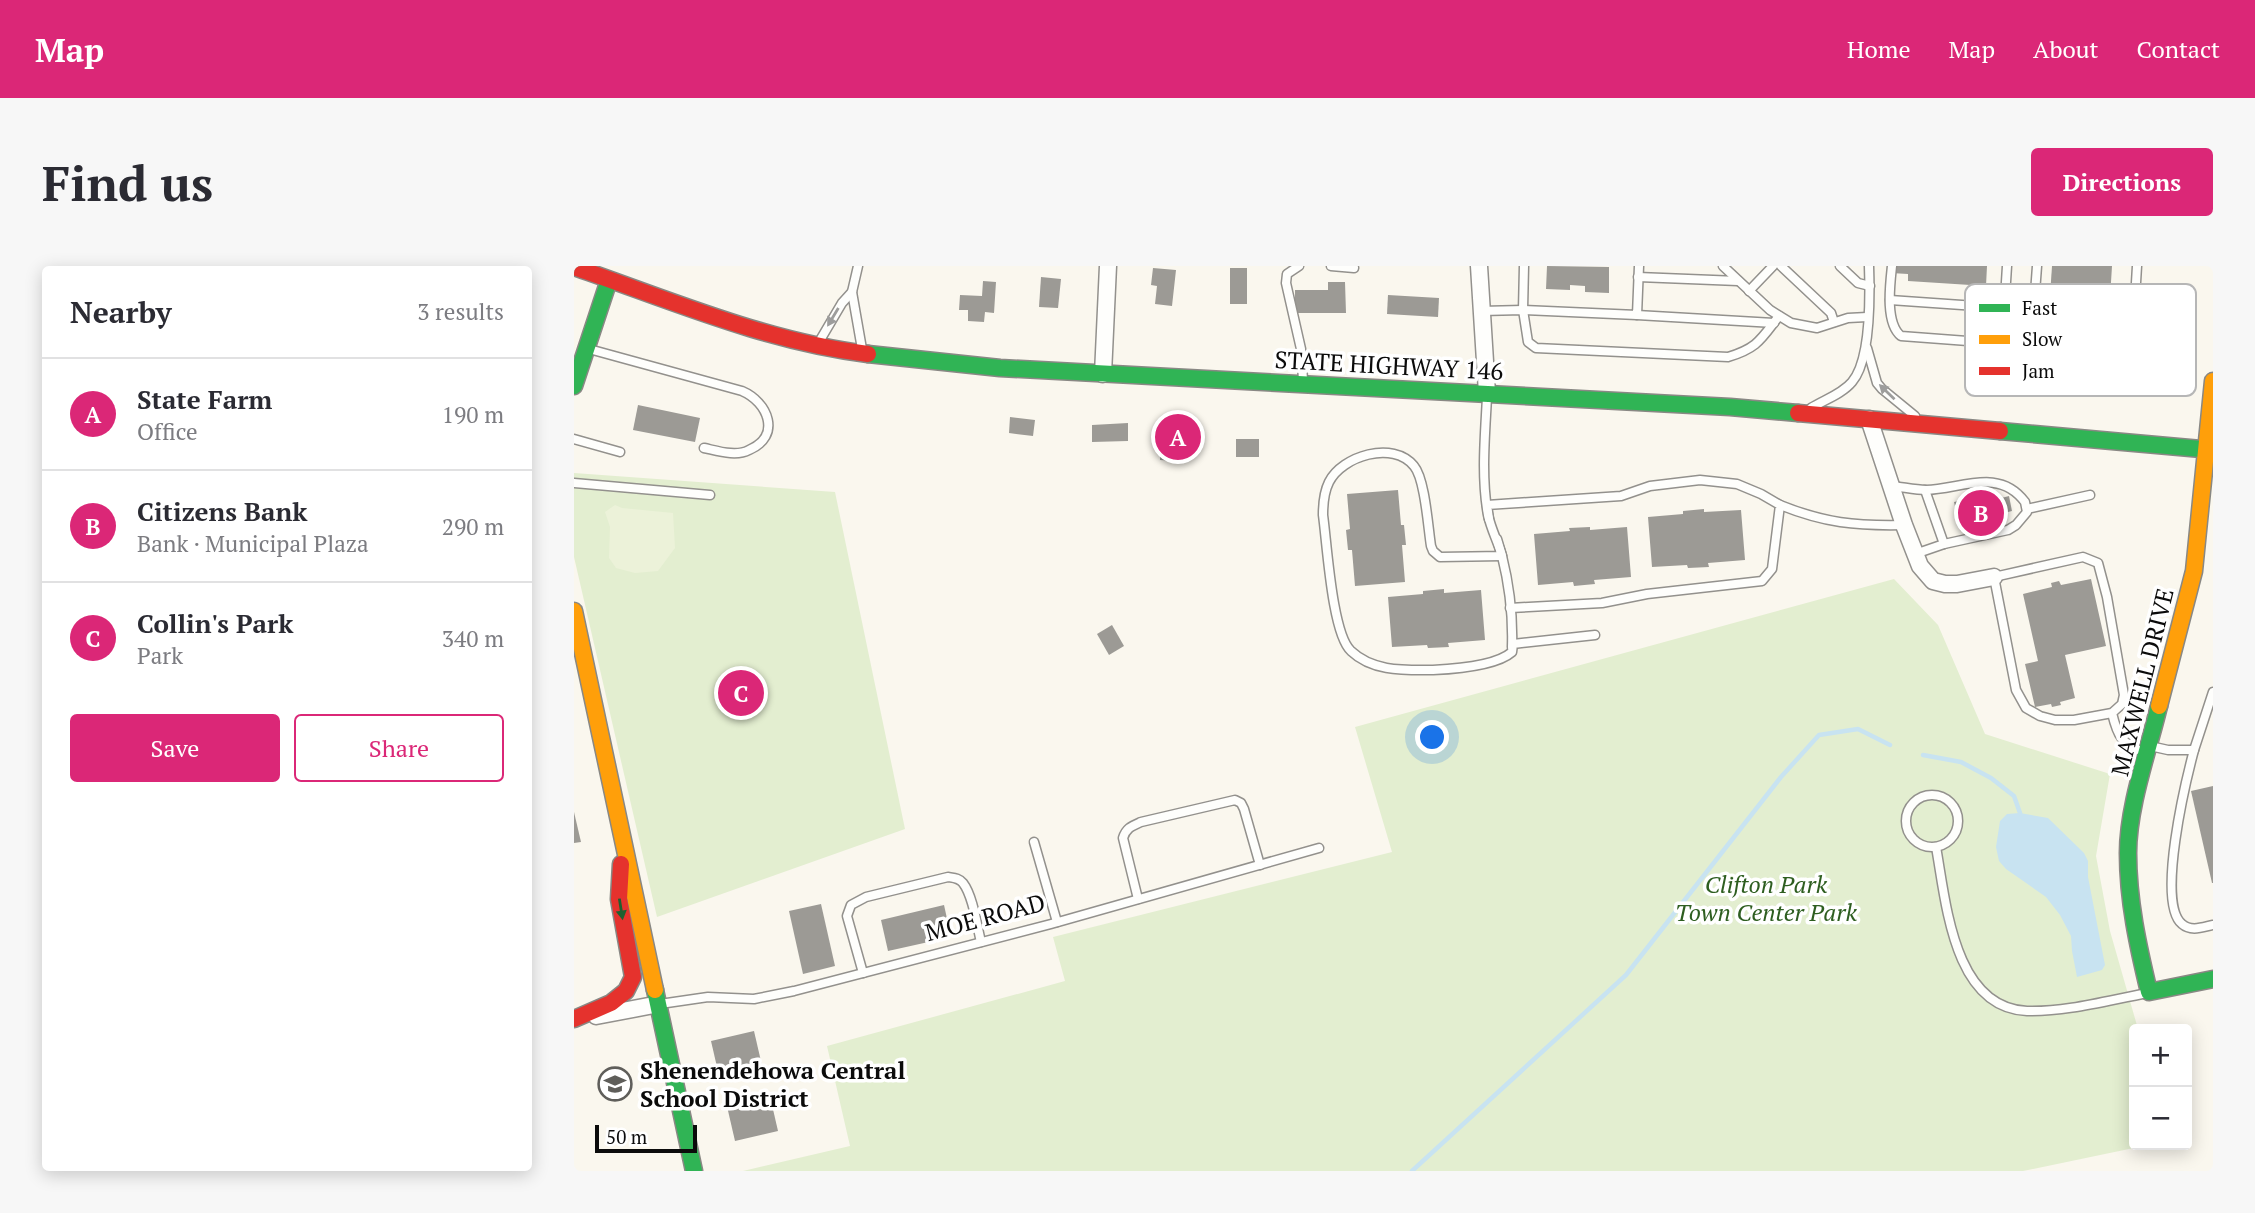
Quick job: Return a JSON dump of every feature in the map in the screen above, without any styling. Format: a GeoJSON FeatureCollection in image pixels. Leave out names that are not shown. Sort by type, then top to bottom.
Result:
{"type":"FeatureCollection","features":[{"type":"Feature","properties":{"kind":"main road","name":"STATE HIGHWAY 146"},"geometry":{"type":"LineString","coordinates":[[574,267],[612,273],[741,325],[817,345],[863,353],[998,368],[1487,393],[1801,413],[2210,450]]}},
{"type":"Feature","properties":{"kind":"main road"},"geometry":{"type":"LineString","coordinates":[[574,386],[612,273]]}},
{"type":"Feature","properties":{"kind":"main road","name":"MAXWELL DRIVE"},"geometry":{"type":"LineString","coordinates":[[2150,992],[2134,928],[2129,852],[2133,809],[2194,571],[2210,450],[2213,381]]}},
{"type":"Feature","properties":{"kind":"main road"},"geometry":{"type":"LineString","coordinates":[[574,611],[694,1171]]}},
{"type":"Feature","properties":{"kind":"main road"},"geometry":{"type":"LineString","coordinates":[[574,1020],[611,1003],[626,990],[632,977],[619,899],[623,841]]}},
{"type":"Feature","properties":{"kind":"main road"},"geometry":{"type":"LineString","coordinates":[[2150,992],[2213,979]]}},
{"type":"Feature","properties":{"kind":"street"},"geometry":{"type":"LineString","coordinates":[[1103,374],[1108,266]]}},
{"type":"Feature","properties":{"kind":"street"},"geometry":{"type":"LineString","coordinates":[[1479,266],[1487,393]]}},
{"type":"Feature","properties":{"kind":"street"},"geometry":{"type":"LineString","coordinates":[[1870,419],[1920,566],[1933,581],[1957,584],[1994,577]]}},
{"type":"Feature","properties":{"kind":"street"},"geometry":{"type":"LineString","coordinates":[[574,1020],[659,1004]]}},
{"type":"Feature","properties":{"kind":"lane"},"geometry":{"type":"LineString","coordinates":[[858,266],[852,292],[863,353]]}},
{"type":"Feature","properties":{"kind":"lane"},"geometry":{"type":"LineString","coordinates":[[1299,266],[1287,274],[1286,283],[1301,349],[1303,384]]}},
{"type":"Feature","properties":{"kind":"lane"},"geometry":{"type":"LineString","coordinates":[[1331,266],[1354,268]]}},
{"type":"Feature","properties":{"kind":"lane"},"geometry":{"type":"LineString","coordinates":[[1524,266],[1523,310],[1528,342],[1536,348],[1728,357],[1749,350],[1757,344],[1776,319]]}},
{"type":"Feature","properties":{"kind":"lane"},"geometry":{"type":"LineString","coordinates":[[1637,315],[1639,266]]}},
{"type":"Feature","properties":{"kind":"lane"},"geometry":{"type":"LineString","coordinates":[[1749,291],[1773,266]]}},
{"type":"Feature","properties":{"kind":"lane"},"geometry":{"type":"LineString","coordinates":[[1781,266],[1831,313],[1834,322]]}},
{"type":"Feature","properties":{"kind":"lane"},"geometry":{"type":"LineString","coordinates":[[1840,266],[1858,283],[1870,286]]}},
{"type":"Feature","properties":{"kind":"lane"},"geometry":{"type":"LineString","coordinates":[[1869,266],[1867,348],[1877,383],[1925,424]]}},
{"type":"Feature","properties":{"kind":"lane"},"geometry":{"type":"LineString","coordinates":[[1892,266],[1889,300],[1892,324],[1897,333],[1901,336],[1965,342]]}},
{"type":"Feature","properties":{"kind":"lane"},"geometry":{"type":"LineString","coordinates":[[2006,284],[2007,266]]}},
{"type":"Feature","properties":{"kind":"lane"},"geometry":{"type":"LineString","coordinates":[[2036,284],[2037,266]]}},
{"type":"Feature","properties":{"kind":"lane"},"geometry":{"type":"LineString","coordinates":[[2136,284],[2137,266]]}},
{"type":"Feature","properties":{"kind":"lane"},"geometry":{"type":"LineString","coordinates":[[1726,267],[1776,319]]}},
{"type":"Feature","properties":{"kind":"lane"},"geometry":{"type":"LineString","coordinates":[[1638,277],[1738,281]]}},
{"type":"Feature","properties":{"kind":"lane"},"geometry":{"type":"LineString","coordinates":[[817,345],[842,303],[852,292]]}},
{"type":"Feature","properties":{"kind":"lane"},"geometry":{"type":"LineString","coordinates":[[1889,300],[1965,305]]}},
{"type":"Feature","properties":{"kind":"lane"},"geometry":{"type":"LineString","coordinates":[[1481,311],[1523,310],[1776,319],[1817,328],[1834,322],[1867,317]]}},
{"type":"Feature","properties":{"kind":"lane"},"geometry":{"type":"LineString","coordinates":[[587,348],[742,391],[761,403],[768,423],[767,434],[760,443],[750,450],[738,453],[704,448]]}},
{"type":"Feature","properties":{"kind":"lane"},"geometry":{"type":"LineString","coordinates":[[1801,413],[1852,383],[1867,348]]}},
{"type":"Feature","properties":{"kind":"lane"},"geometry":{"type":"LineString","coordinates":[[1487,393],[1486,505],[1502,556],[1510,608],[1513,644],[1511,652],[1506,657],[1442,669],[1393,669],[1371,664],[1348,650],[1335,609],[1323,514],[1323,501],[1329,480],[1341,468],[1364,456],[1385,453],[1404,458],[1420,476],[1431,546],[1435,555],[1502,556]]}},
{"type":"Feature","properties":{"kind":"lane"},"geometry":{"type":"LineString","coordinates":[[574,439],[620,452]]}},
{"type":"Feature","properties":{"kind":"lane"},"geometry":{"type":"LineString","coordinates":[[1486,505],[1621,496],[1650,486],[1700,480],[1737,484],[1809,517],[1836,523],[1864,526],[1904,525]]}},
{"type":"Feature","properties":{"kind":"lane"},"geometry":{"type":"LineString","coordinates":[[1892,486],[1925,490],[1990,481],[2014,489],[2025,502],[2027,509]]}},
{"type":"Feature","properties":{"kind":"lane"},"geometry":{"type":"LineString","coordinates":[[574,483],[710,495]]}},
{"type":"Feature","properties":{"kind":"lane"},"geometry":{"type":"LineString","coordinates":[[1925,490],[1944,544]]}},
{"type":"Feature","properties":{"kind":"lane"},"geometry":{"type":"LineString","coordinates":[[1915,554],[1944,544],[2008,530],[2016,525],[2027,509],[2090,495]]}},
{"type":"Feature","properties":{"kind":"lane"},"geometry":{"type":"LineString","coordinates":[[1510,608],[1602,603],[1647,594],[1762,581],[1772,569],[1780,505]]}},
{"type":"Feature","properties":{"kind":"lane"},"geometry":{"type":"LineString","coordinates":[[2083,557],[2098,563],[2107,597],[2124,695],[2122,704],[2112,713],[2074,720],[2055,720],[2026,708],[2016,690],[1994,577],[2083,557]]}},
{"type":"Feature","properties":{"kind":"lane"},"geometry":{"type":"LineString","coordinates":[[1513,644],[1595,635]]}},
{"type":"Feature","properties":{"kind":"lane"},"geometry":{"type":"LineString","coordinates":[[2213,692],[2194,750],[2179,816],[2172,882],[2177,918],[2186,927],[2194,929],[2213,925]]}},
{"type":"Feature","properties":{"kind":"lane"},"geometry":{"type":"LineString","coordinates":[[2112,713],[2117,734],[2123,742],[2148,750],[2194,750]]}},
{"type":"Feature","properties":{"kind":"lane"},"geometry":{"type":"LineString","coordinates":[[1927,796],[1946,799],[1957,813],[1958,822],[1952,839],[1936,847],[1920,845],[1908,833],[1906,825],[1909,809],[1914,802],[1927,796]]}},
{"type":"Feature","properties":{"kind":"lane"},"geometry":{"type":"LineString","coordinates":[[1138,899],[1123,838],[1130,826],[1141,822],[1235,800],[1241,803],[1244,809],[1260,865]]}},
{"type":"Feature","properties":{"kind":"lane"},"geometry":{"type":"LineString","coordinates":[[1034,842],[1057,922]]}},
{"type":"Feature","properties":{"kind":"lane"},"geometry":{"type":"LineString","coordinates":[[1936,847],[1952,932],[1963,965],[1974,983],[1997,1002],[2024,1011],[2045,1011],[2150,992]]}},
{"type":"Feature","properties":{"kind":"lane","name":"MOE ROAD"},"geometry":{"type":"LineString","coordinates":[[659,1004],[708,997],[754,999],[1057,922],[1319,848]]}},
{"type":"Feature","properties":{"kind":"lane"},"geometry":{"type":"LineString","coordinates":[[863,973],[847,916],[850,905],[866,897],[948,877],[957,878],[966,891],[981,942]]}},
{"type":"Feature","properties":{"kind":"green space"},"geometry":{"type":"Polygon","coordinates":[[[574,473],[835,492],[905,829],[657,917],[574,557],[574,473]]]}},
{"type":"Feature","properties":{"kind":"green space"},"geometry":{"type":"Polygon","coordinates":[[[615,505],[673,513],[675,548],[658,571],[635,573],[616,568],[609,558],[610,527],[605,512],[615,505]]]}},
{"type":"Feature","properties":{"kind":"green space","name":"Clifton Park Town Center Park"},"geometry":{"type":"Polygon","coordinates":[[[1894,579],[1938,625],[1985,734],[2110,774],[2096,856],[2110,931],[2137,1024],[2129,1024],[2129,1149],[2023,1171],[743,1171],[850,1146],[827,1046],[1065,981],[1053,937],[1392,852],[1355,727],[1894,579]]]}},
{"type":"Feature","properties":{"kind":"water"},"geometry":{"type":"Polygon","coordinates":[[[2020,813],[2048,818],[2084,853],[2088,861],[2088,877],[2105,965],[2102,970],[2077,977],[2071,936],[2060,915],[2046,897],[1999,861],[1996,847],[2000,821],[2007,814],[2020,813]]]}},
{"type":"Feature","properties":{"kind":"building"},"geometry":{"type":"Polygon","coordinates":[[[1547,266],[1609,267],[1609,293],[1585,292],[1585,286],[1570,285],[1570,290],[1546,289],[1547,266]]]}},
{"type":"Feature","properties":{"kind":"building"},"geometry":{"type":"Polygon","coordinates":[[[1891,266],[1987,266],[1986,284],[1908,281],[1908,274],[1891,273],[1891,266]]]}},
{"type":"Feature","properties":{"kind":"building"},"geometry":{"type":"Polygon","coordinates":[[[2052,266],[2112,266],[2111,284],[2051,284],[2052,266]]]}},
{"type":"Feature","properties":{"kind":"building"},"geometry":{"type":"Polygon","coordinates":[[[1153,268],[1176,270],[1172,306],[1155,304],[1157,286],[1151,285],[1153,268]]]}},
{"type":"Feature","properties":{"kind":"building"},"geometry":{"type":"Polygon","coordinates":[[[1230,268],[1247,268],[1247,304],[1230,304],[1230,268]]]}},
{"type":"Feature","properties":{"kind":"building"},"geometry":{"type":"Polygon","coordinates":[[[1041,277],[1061,279],[1058,308],[1039,307],[1041,277]]]}},
{"type":"Feature","properties":{"kind":"building"},"geometry":{"type":"Polygon","coordinates":[[[983,281],[996,282],[994,313],[985,312],[984,322],[968,321],[968,310],[959,310],[960,295],[982,296],[983,281]]]}},
{"type":"Feature","properties":{"kind":"building"},"geometry":{"type":"Polygon","coordinates":[[[1328,282],[1345,282],[1346,313],[1295,313],[1295,290],[1328,290],[1328,282]]]}},
{"type":"Feature","properties":{"kind":"building"},"geometry":{"type":"Polygon","coordinates":[[[1388,295],[1439,298],[1438,317],[1387,314],[1388,295]]]}},
{"type":"Feature","properties":{"kind":"building"},"geometry":{"type":"Polygon","coordinates":[[[638,405],[700,418],[695,442],[633,430],[638,405]]]}},
{"type":"Feature","properties":{"kind":"building"},"geometry":{"type":"Polygon","coordinates":[[[1010,417],[1035,420],[1033,436],[1009,433],[1010,417]]]}},
{"type":"Feature","properties":{"kind":"building"},"geometry":{"type":"Polygon","coordinates":[[[1128,423],[1128,441],[1092,442],[1092,425],[1128,423]]]}},
{"type":"Feature","properties":{"kind":"building"},"geometry":{"type":"Polygon","coordinates":[[[1161,428],[1195,428],[1194,447],[1177,447],[1177,461],[1160,460],[1161,428]]]}},
{"type":"Feature","properties":{"kind":"building"},"geometry":{"type":"Polygon","coordinates":[[[1236,439],[1259,439],[1259,457],[1236,457],[1236,439]]]}},
{"type":"Feature","properties":{"kind":"building"},"geometry":{"type":"Polygon","coordinates":[[[1398,490],[1406,545],[1402,545],[1405,582],[1355,586],[1352,550],[1348,550],[1346,530],[1350,529],[1347,494],[1398,490]]]}},
{"type":"Feature","properties":{"kind":"building"},"geometry":{"type":"Polygon","coordinates":[[[1993,493],[1994,500],[2009,496],[2012,511],[1996,515],[1998,522],[1961,531],[1954,502],[1993,493]]]}},
{"type":"Feature","properties":{"kind":"building"},"geometry":{"type":"Polygon","coordinates":[[[1704,509],[1704,512],[1741,510],[1745,560],[1708,563],[1709,567],[1652,567],[1648,517],[1704,509]]]}},
{"type":"Feature","properties":{"kind":"building"},"geometry":{"type":"Polygon","coordinates":[[[1590,527],[1590,530],[1627,527],[1631,577],[1594,580],[1595,584],[1574,586],[1573,582],[1538,585],[1534,534],[1590,527]]]}},
{"type":"Feature","properties":{"kind":"building"},"geometry":{"type":"Polygon","coordinates":[[[2091,579],[2106,646],[2065,655],[2075,698],[2060,702],[2061,705],[2035,707],[2025,664],[2038,661],[2023,594],[2052,587],[2051,583],[2059,581],[2061,585],[2091,579]]]}},
{"type":"Feature","properties":{"kind":"building"},"geometry":{"type":"Polygon","coordinates":[[[1444,589],[1444,593],[1481,590],[1485,640],[1448,643],[1449,647],[1392,647],[1388,597],[1444,589]]]}},
{"type":"Feature","properties":{"kind":"building"},"geometry":{"type":"Polygon","coordinates":[[[1112,625],[1124,646],[1109,655],[1097,634],[1112,625]]]}},
{"type":"Feature","properties":{"kind":"building"},"geometry":{"type":"Polygon","coordinates":[[[2213,786],[2213,883],[2212,883],[2191,791],[2213,786]]]}},
{"type":"Feature","properties":{"kind":"building"},"geometry":{"type":"Polygon","coordinates":[[[574,812],[581,842],[574,843],[574,812]]]}},
{"type":"Feature","properties":{"kind":"building"},"geometry":{"type":"Polygon","coordinates":[[[821,904],[835,966],[803,974],[789,911],[821,904]]]}},
{"type":"Feature","properties":{"kind":"building"},"geometry":{"type":"Polygon","coordinates":[[[944,905],[951,937],[888,951],[881,920],[944,905]]]}},
{"type":"Feature","properties":{"kind":"building"},"geometry":{"type":"Polygon","coordinates":[[[754,1031],[763,1070],[720,1080],[711,1041],[754,1031]]]}},
{"type":"Feature","properties":{"kind":"building"},"geometry":{"type":"Polygon","coordinates":[[[769,1092],[778,1131],[735,1141],[726,1102],[769,1092]]]}},
{"type":"Feature","properties":{"kind":"waterway"},"geometry":{"type":"LineString","coordinates":[[1412,1171],[1626,975],[1781,777],[1819,735],[1858,729],[1890,745]]}},
{"type":"Feature","properties":{"kind":"waterway"},"geometry":{"type":"LineString","coordinates":[[1923,755],[1961,762],[1991,778],[2014,796],[2020,813]]}},
{"type":"Feature","properties":{"kind":"traffic: fast"},"geometry":{"type":"LineString","coordinates":[[574,386],[609,280]]}},
{"type":"Feature","properties":{"kind":"traffic: fast"},"geometry":{"type":"LineString","coordinates":[[868,354],[1000,368],[1730,407],[1798,413]]}},
{"type":"Feature","properties":{"kind":"traffic: fast"},"geometry":{"type":"LineString","coordinates":[[2000,431],[2213,450]]}},
{"type":"Feature","properties":{"kind":"traffic: fast"},"geometry":{"type":"LineString","coordinates":[[2159,706],[2135,798],[2129,835],[2130,888],[2138,940],[2149,992],[2213,979]]}},
{"type":"Feature","properties":{"kind":"traffic: fast"},"geometry":{"type":"LineString","coordinates":[[655,990],[694,1171]]}},
{"type":"Feature","properties":{"kind":"traffic: slow"},"geometry":{"type":"LineString","coordinates":[[2159,706],[2194,571],[2213,381]]}},
{"type":"Feature","properties":{"kind":"traffic: slow"},"geometry":{"type":"LineString","coordinates":[[574,611],[655,990]]}},
{"type":"Feature","properties":{"kind":"traffic: jam"},"geometry":{"type":"LineString","coordinates":[[574,267],[756,330],[868,354]]}},
{"type":"Feature","properties":{"kind":"traffic: jam"},"geometry":{"type":"LineString","coordinates":[[1798,413],[2000,431]]}},
{"type":"Feature","properties":{"kind":"traffic: jam"},"geometry":{"type":"LineString","coordinates":[[574,1019],[611,1003],[626,991],[633,977],[619,899],[621,864]]}},
{"type":"Feature","properties":{"kind":"place","name":"State Farm"},"geometry":{"type":"Point","coordinates":[1178,437]}},
{"type":"Feature","properties":{"kind":"place","name":"Citizens Bank"},"geometry":{"type":"Point","coordinates":[1981,513]}},
{"type":"Feature","properties":{"kind":"place","name":"Collin's Park"},"geometry":{"type":"Point","coordinates":[741,693]}},
{"type":"Feature","properties":{"kind":"place","name":"Shenendehowa Central School District"},"geometry":{"type":"Point","coordinates":[615,1084]}}]}
